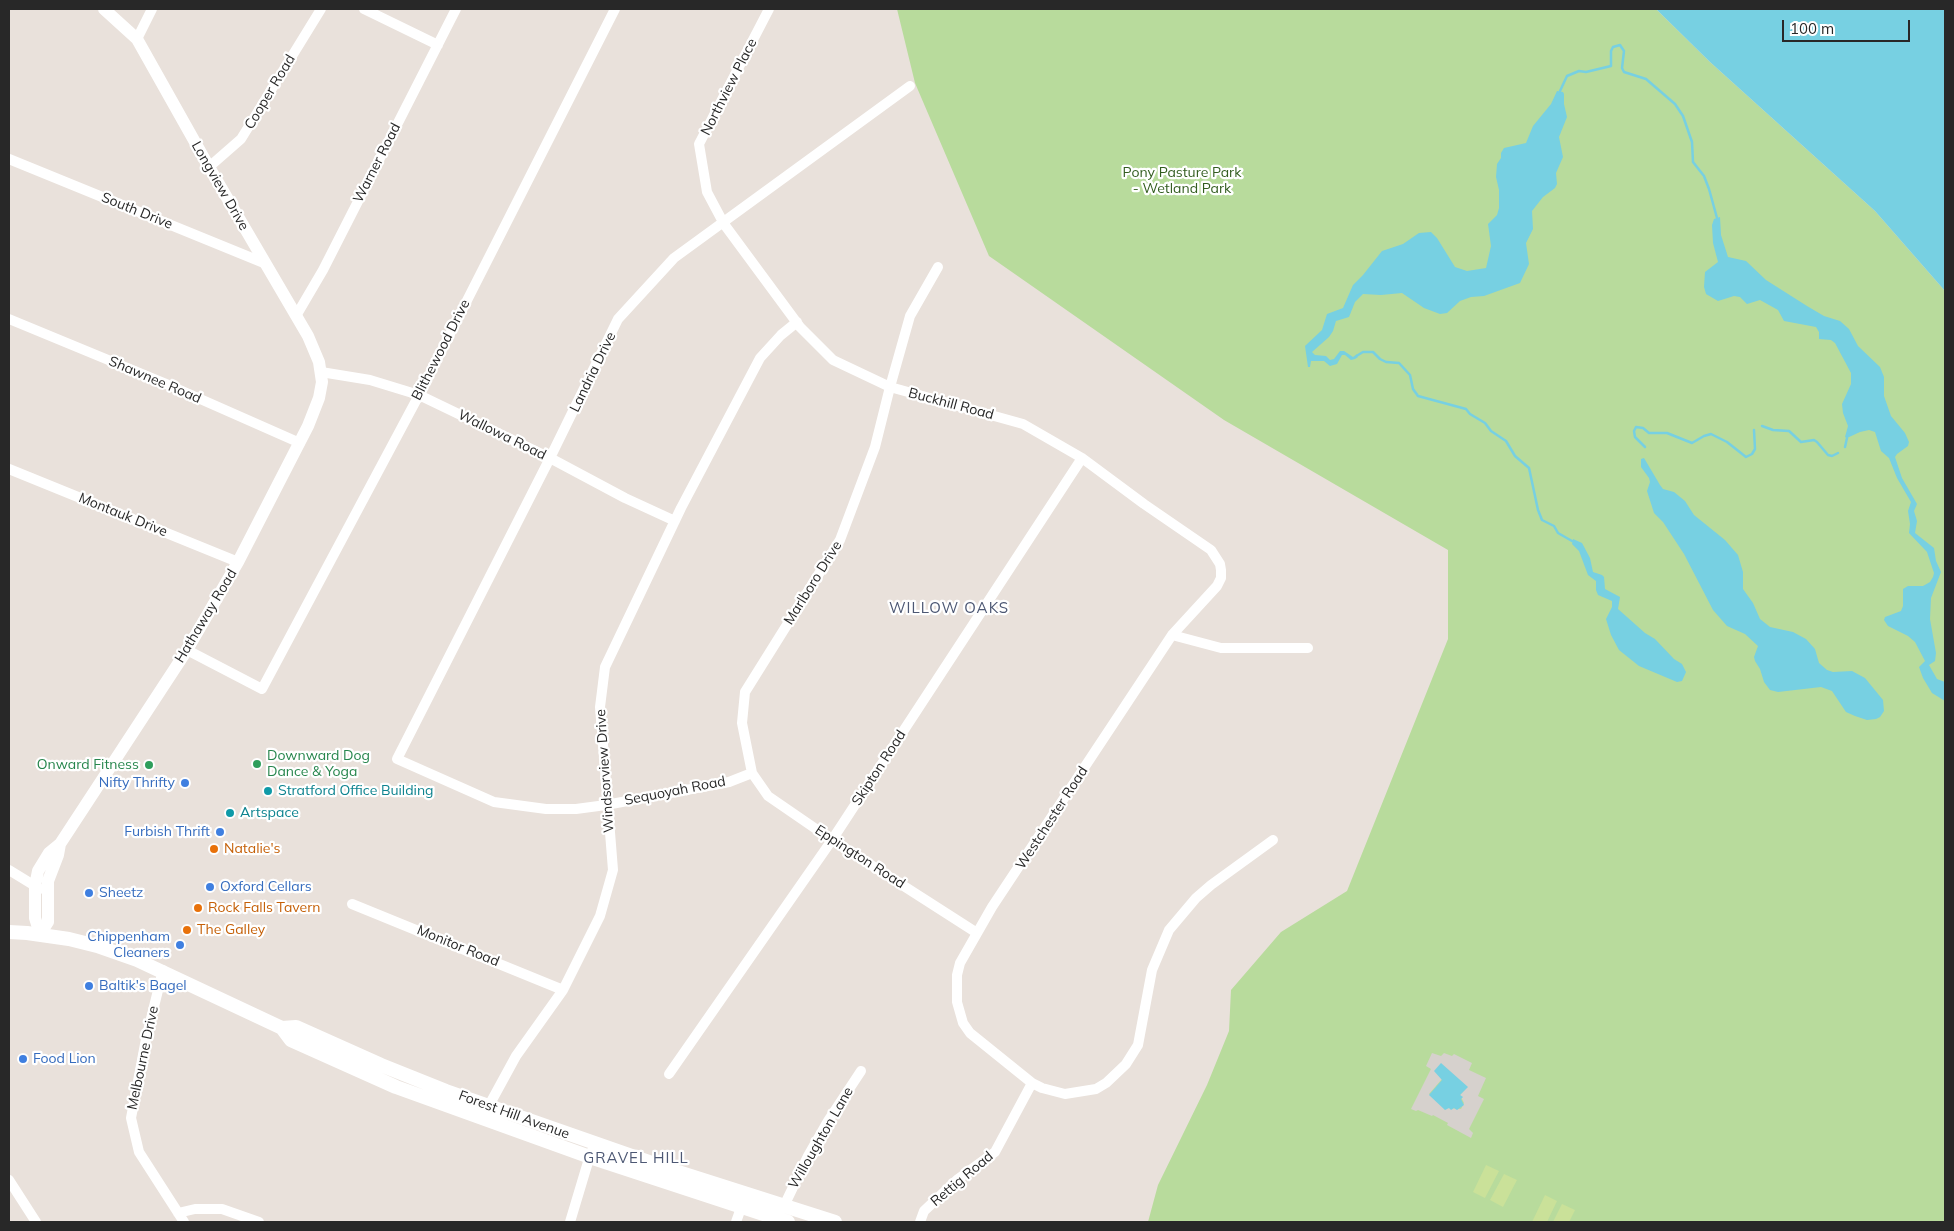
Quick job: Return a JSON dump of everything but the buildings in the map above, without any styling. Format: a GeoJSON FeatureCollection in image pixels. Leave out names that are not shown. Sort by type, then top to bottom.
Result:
{"type":"FeatureCollection","features":[{"type":"Feature","properties":{"kind":"main road","name":"Forest Hill Avenue"},"geometry":{"type":"LineString","coordinates":[[9,932],[40,934],[96,946],[163,970],[282,1028],[291,1040],[396,1087],[482,1119],[835,1222]]}},
{"type":"Feature","properties":{"kind":"main road","name":"Forest Hill Avenue"},"geometry":{"type":"LineString","coordinates":[[282,1028],[296,1027],[414,1078],[489,1106],[592,1150],[741,1208],[788,1222]]}},
{"type":"Feature","properties":{"kind":"street","name":"Longview Drive"},"geometry":{"type":"LineString","coordinates":[[104,9],[137,39],[209,168],[296,316],[316,353],[321,372]]}},
{"type":"Feature","properties":{"kind":"street"},"geometry":{"type":"LineString","coordinates":[[137,39],[152,9]]}},
{"type":"Feature","properties":{"kind":"street","name":"Cooper Road"},"geometry":{"type":"LineString","coordinates":[[209,168],[241,139],[321,9]]}},
{"type":"Feature","properties":{"kind":"street"},"geometry":{"type":"LineString","coordinates":[[364,9],[438,44]]}},
{"type":"Feature","properties":{"kind":"street","name":"Warner Road"},"geometry":{"type":"LineString","coordinates":[[296,316],[323,270],[456,9]]}},
{"type":"Feature","properties":{"kind":"street","name":"Blithewood Drive"},"geometry":{"type":"LineString","coordinates":[[187,650],[262,689],[418,395],[616,9]]}},
{"type":"Feature","properties":{"kind":"street","name":"Northview Place"},"geometry":{"type":"LineString","coordinates":[[724,224],[707,192],[699,144],[769,9]]}},
{"type":"Feature","properties":{"kind":"street","name":"Landria Drive"},"geometry":{"type":"LineString","coordinates":[[397,759],[550,458],[618,319],[674,258],[724,224],[910,86]]}},
{"type":"Feature","properties":{"kind":"street","name":"South Drive"},"geometry":{"type":"LineString","coordinates":[[9,159],[264,263]]}},
{"type":"Feature","properties":{"kind":"street","name":"Buckhill Road"},"geometry":{"type":"LineString","coordinates":[[724,224],[797,322],[833,360],[890,388],[1023,424],[1082,458],[1211,550]]}},
{"type":"Feature","properties":{"kind":"street","name":"Marlboro Drive"},"geometry":{"type":"LineString","coordinates":[[752,773],[742,723],[745,692],[840,540],[875,447],[910,316],[938,267]]}},
{"type":"Feature","properties":{"kind":"street","name":"Shawnee Road"},"geometry":{"type":"LineString","coordinates":[[9,319],[164,383],[300,443]]}},
{"type":"Feature","properties":{"kind":"street","name":"Windsorview Drive"},"geometry":{"type":"LineString","coordinates":[[482,1119],[516,1056],[563,990],[600,916],[613,870],[606,805],[600,707],[605,667],[674,521],[760,358],[781,335],[797,322]]}},
{"type":"Feature","properties":{"kind":"street","name":"Wallowa Road"},"geometry":{"type":"LineString","coordinates":[[321,372],[370,380],[418,395],[550,458],[625,498],[674,521]]}},
{"type":"Feature","properties":{"kind":"street","name":"Hathaway Road"},"geometry":{"type":"LineString","coordinates":[[40,934],[36,921],[36,876],[49,853],[60,844],[187,650],[238,562],[308,426],[319,398],[321,372]]}},
{"type":"Feature","properties":{"kind":"street","name":"Skipton Road"},"geometry":{"type":"LineString","coordinates":[[669,1074],[832,840],[1082,458]]}},
{"type":"Feature","properties":{"kind":"street","name":"Montauk Drive"},"geometry":{"type":"LineString","coordinates":[[9,469],[238,562]]}},
{"type":"Feature","properties":{"kind":"street","name":"Westchester Road"},"geometry":{"type":"LineString","coordinates":[[1211,550],[1220,564],[1221,578],[1217,586],[1172,635],[977,932],[960,963],[957,975],[957,1002],[963,1023],[970,1033],[1032,1083],[1042,1088],[1060,1093],[1096,1089],[1123,1068],[1138,1045],[1152,970],[1169,930],[1196,898],[1211,885],[1273,840]]}},
{"type":"Feature","properties":{"kind":"street"},"geometry":{"type":"LineString","coordinates":[[1172,635],[1221,648],[1308,648]]}},
{"type":"Feature","properties":{"kind":"street","name":"Sequoyah Road"},"geometry":{"type":"LineString","coordinates":[[397,759],[494,802],[546,809],[576,809],[606,805],[729,782],[752,773]]}},
{"type":"Feature","properties":{"kind":"street","name":"Eppington Road"},"geometry":{"type":"LineString","coordinates":[[752,773],[768,796],[832,840],[977,932]]}},
{"type":"Feature","properties":{"kind":"street","name":"Hathaway Road"},"geometry":{"type":"LineString","coordinates":[[40,934],[48,922],[47,894],[50,874],[58,855],[60,844]]}},
{"type":"Feature","properties":{"kind":"street"},"geometry":{"type":"LineString","coordinates":[[9,870],[47,894]]}},
{"type":"Feature","properties":{"kind":"street","name":"Monitor Road"},"geometry":{"type":"LineString","coordinates":[[352,904],[563,990]]}},
{"type":"Feature","properties":{"kind":"street","name":"Melbourne Drive"},"geometry":{"type":"LineString","coordinates":[[163,970],[146,1039],[131,1118],[139,1152],[181,1218]]}},
{"type":"Feature","properties":{"kind":"street","name":"Willoughton Lane"},"geometry":{"type":"LineString","coordinates":[[784,1206],[808,1156],[861,1071]]}},
{"type":"Feature","properties":{"kind":"street","name":"Rettig Road"},"geometry":{"type":"LineString","coordinates":[[920,1222],[924,1211],[958,1179],[995,1152],[1032,1083]]}},
{"type":"Feature","properties":{"kind":"street"},"geometry":{"type":"LineString","coordinates":[[570,1222],[592,1150]]}},
{"type":"Feature","properties":{"kind":"street"},"geometry":{"type":"LineString","coordinates":[[9,1180],[36,1222]]}},
{"type":"Feature","properties":{"kind":"street"},"geometry":{"type":"LineString","coordinates":[[181,1218],[195,1208],[222,1208],[259,1222]]}},
{"type":"Feature","properties":{"kind":"street"},"geometry":{"type":"LineString","coordinates":[[736,1222],[741,1208]]}},
{"type":"Feature","properties":{"kind":"green space","name":"Pony Pasture Park - Wetland Park"},"geometry":{"type":"Polygon","coordinates":[[[897,9],[1656,9],[1710,62],[1875,211],[1945,291],[1945,1222],[1148,1222],[1158,1185],[1207,1085],[1229,1031],[1231,990],[1281,932],[1347,891],[1448,639],[1448,550],[1224,420],[989,256],[915,83],[897,9]]]}},
{"type":"Feature","properties":{"kind":"green space"},"geometry":{"type":"Polygon","coordinates":[[[1486,1165],[1499,1171],[1485,1198],[1473,1192],[1486,1165]]]}},
{"type":"Feature","properties":{"kind":"green space"},"geometry":{"type":"Polygon","coordinates":[[[1504,1174],[1517,1180],[1503,1207],[1490,1200],[1504,1174]]]}},
{"type":"Feature","properties":{"kind":"green space"},"geometry":{"type":"Polygon","coordinates":[[[1545,1195],[1557,1201],[1547,1222],[1532,1222],[1545,1195]]]}},
{"type":"Feature","properties":{"kind":"green space"},"geometry":{"type":"Polygon","coordinates":[[[1562,1204],[1575,1210],[1569,1222],[1553,1222],[1562,1204]]]}},
{"type":"Feature","properties":{"kind":"shaded area"},"geometry":{"type":"Polygon","coordinates":[[[1432,1053],[1441,1056],[1444,1053],[1452,1056],[1454,1054],[1472,1063],[1469,1070],[1486,1078],[1478,1096],[1484,1099],[1469,1129],[1473,1133],[1471,1138],[1433,1115],[1411,1109],[1431,1069],[1426,1066],[1432,1053]],[[1442,1079],[1429,1094],[1449,1108],[1461,1109],[1464,1103],[1460,1095],[1467,1087],[1442,1079]]]}},
{"type":"Feature","properties":{"kind":"water"},"geometry":{"type":"Polygon","coordinates":[[[1656,9],[1945,9],[1945,291],[1875,211],[1710,62],[1656,9]]]}},
{"type":"Feature","properties":{"kind":"water"},"geometry":{"type":"Polygon","coordinates":[[[1557,91],[1564,94],[1567,117],[1559,137],[1563,157],[1556,173],[1557,184],[1555,188],[1543,197],[1532,211],[1533,229],[1526,243],[1529,264],[1520,283],[1484,296],[1471,297],[1460,301],[1447,313],[1440,314],[1424,308],[1402,293],[1363,294],[1355,302],[1349,317],[1336,321],[1329,337],[1312,352],[1315,355],[1326,356],[1330,360],[1334,359],[1340,351],[1344,351],[1353,357],[1357,354],[1358,357],[1351,360],[1342,355],[1337,364],[1330,366],[1324,361],[1311,361],[1310,367],[1308,367],[1305,346],[1322,330],[1327,314],[1343,308],[1353,285],[1382,251],[1403,244],[1419,233],[1431,232],[1437,238],[1455,267],[1467,271],[1486,268],[1491,246],[1488,224],[1497,215],[1499,208],[1499,190],[1496,177],[1497,164],[1501,158],[1501,153],[1504,148],[1526,143],[1533,126],[1551,104],[1557,91]]]}},
{"type":"Feature","properties":{"kind":"water"},"geometry":{"type":"Polygon","coordinates":[[[1720,217],[1721,235],[1728,257],[1746,261],[1766,280],[1824,316],[1840,321],[1849,329],[1858,346],[1880,367],[1884,377],[1884,396],[1891,416],[1905,433],[1909,442],[1908,446],[1895,457],[1902,478],[1917,504],[1914,511],[1917,521],[1915,533],[1934,548],[1936,561],[1941,572],[1931,598],[1930,619],[1936,653],[1935,661],[1929,665],[1937,679],[1945,682],[1945,701],[1932,693],[1923,678],[1919,667],[1925,661],[1915,642],[1908,636],[1888,626],[1884,620],[1885,617],[1901,611],[1903,606],[1903,589],[1908,586],[1923,586],[1930,582],[1934,573],[1927,552],[1909,533],[1908,511],[1911,502],[1897,478],[1889,458],[1881,451],[1875,432],[1869,430],[1847,438],[1845,437],[1848,426],[1842,404],[1851,384],[1851,373],[1835,343],[1831,340],[1819,339],[1819,332],[1816,327],[1784,321],[1778,310],[1760,300],[1747,304],[1740,297],[1734,296],[1718,301],[1706,294],[1704,287],[1705,272],[1718,262],[1713,243],[1712,225],[1714,219],[1720,217]]]}},
{"type":"Feature","properties":{"kind":"water"},"geometry":{"type":"Polygon","coordinates":[[[1644,458],[1663,489],[1674,492],[1685,501],[1694,515],[1725,540],[1738,555],[1743,572],[1743,589],[1753,603],[1760,619],[1770,627],[1793,632],[1806,639],[1815,649],[1819,663],[1827,670],[1833,672],[1852,671],[1865,678],[1883,700],[1884,711],[1880,717],[1867,720],[1846,712],[1832,691],[1821,687],[1778,692],[1770,690],[1764,682],[1755,661],[1754,657],[1758,646],[1745,634],[1727,626],[1713,610],[1684,554],[1663,522],[1654,513],[1647,491],[1650,482],[1649,478],[1641,467],[1641,459],[1644,458]]]}},
{"type":"Feature","properties":{"kind":"water"},"geometry":{"type":"Polygon","coordinates":[[[1573,539],[1582,543],[1590,558],[1593,572],[1604,577],[1605,589],[1620,597],[1618,609],[1682,664],[1686,672],[1682,681],[1677,682],[1639,666],[1619,650],[1611,635],[1606,619],[1612,607],[1612,601],[1598,595],[1596,581],[1588,575],[1579,551],[1572,544],[1573,539]]]}},
{"type":"Feature","properties":{"kind":"water"},"geometry":{"type":"Polygon","coordinates":[[[1441,1063],[1468,1087],[1460,1095],[1463,1097],[1461,1099],[1464,1105],[1457,1110],[1449,1108],[1445,1110],[1429,1095],[1442,1080],[1434,1071],[1441,1063]]]}},
{"type":"Feature","properties":{"kind":"waterway"},"geometry":{"type":"LineString","coordinates":[[1560,91],[1567,76],[1579,71],[1586,72],[1611,66],[1611,51],[1613,47],[1620,45],[1624,51],[1622,68],[1624,72],[1646,79],[1675,104],[1683,116],[1692,142],[1693,162],[1704,176],[1717,218]]}},
{"type":"Feature","properties":{"kind":"waterway"},"geometry":{"type":"LineString","coordinates":[[1358,355],[1363,352],[1373,352],[1386,362],[1399,363],[1410,375],[1413,389],[1418,396],[1466,409],[1470,414],[1485,423],[1491,431],[1506,441],[1515,456],[1529,468],[1542,520],[1554,526],[1558,533],[1572,541]]}},
{"type":"Feature","properties":{"kind":"waterway"},"geometry":{"type":"LineString","coordinates":[[1762,426],[1773,430],[1789,431],[1801,442],[1814,440],[1828,455],[1832,456],[1838,453]]}},
{"type":"Feature","properties":{"kind":"waterway"},"geometry":{"type":"LineString","coordinates":[[1645,447],[1635,437],[1634,431],[1636,427],[1643,428],[1649,433],[1667,433],[1692,443],[1711,434],[1727,442],[1746,457],[1752,454],[1755,449],[1754,430]]}},
{"type":"Feature","properties":{"kind":"waterway"},"geometry":{"type":"LineString","coordinates":[[1845,447],[1847,438]]}},
{"type":"Feature","properties":{"kind":"place","name":"Downward Dog Dance & Yoga"},"geometry":{"type":"Point","coordinates":[257,764]}},
{"type":"Feature","properties":{"kind":"place","name":"Onward Fitness"},"geometry":{"type":"Point","coordinates":[149,765]}},
{"type":"Feature","properties":{"kind":"place","name":"Nifty Thrifty"},"geometry":{"type":"Point","coordinates":[185,783]}},
{"type":"Feature","properties":{"kind":"place","name":"Stratford Office Building"},"geometry":{"type":"Point","coordinates":[268,791]}},
{"type":"Feature","properties":{"kind":"place","name":"Artspace"},"geometry":{"type":"Point","coordinates":[230,813]}},
{"type":"Feature","properties":{"kind":"place","name":"Furbish Thrift"},"geometry":{"type":"Point","coordinates":[220,832]}},
{"type":"Feature","properties":{"kind":"place","name":"Natalie's"},"geometry":{"type":"Point","coordinates":[214,849]}},
{"type":"Feature","properties":{"kind":"place","name":"Oxford Cellars"},"geometry":{"type":"Point","coordinates":[210,887]}},
{"type":"Feature","properties":{"kind":"place","name":"Sheetz"},"geometry":{"type":"Point","coordinates":[89,893]}},
{"type":"Feature","properties":{"kind":"place","name":"Rock Falls Tavern"},"geometry":{"type":"Point","coordinates":[198,908]}},
{"type":"Feature","properties":{"kind":"place","name":"The Galley"},"geometry":{"type":"Point","coordinates":[187,930]}},
{"type":"Feature","properties":{"kind":"place","name":"Chippenham Cleaners"},"geometry":{"type":"Point","coordinates":[180,945]}},
{"type":"Feature","properties":{"kind":"place","name":"Baltik's Bagel"},"geometry":{"type":"Point","coordinates":[89,986]}},
{"type":"Feature","properties":{"kind":"place","name":"Food Lion"},"geometry":{"type":"Point","coordinates":[23,1059]}},
{"type":"Feature","properties":{"kind":"district","name":"WILLOW OAKS"},"geometry":{"type":"Point","coordinates":[949,608]}},
{"type":"Feature","properties":{"kind":"district","name":"GRAVEL HILL"},"geometry":{"type":"Point","coordinates":[636,1158]}}]}
